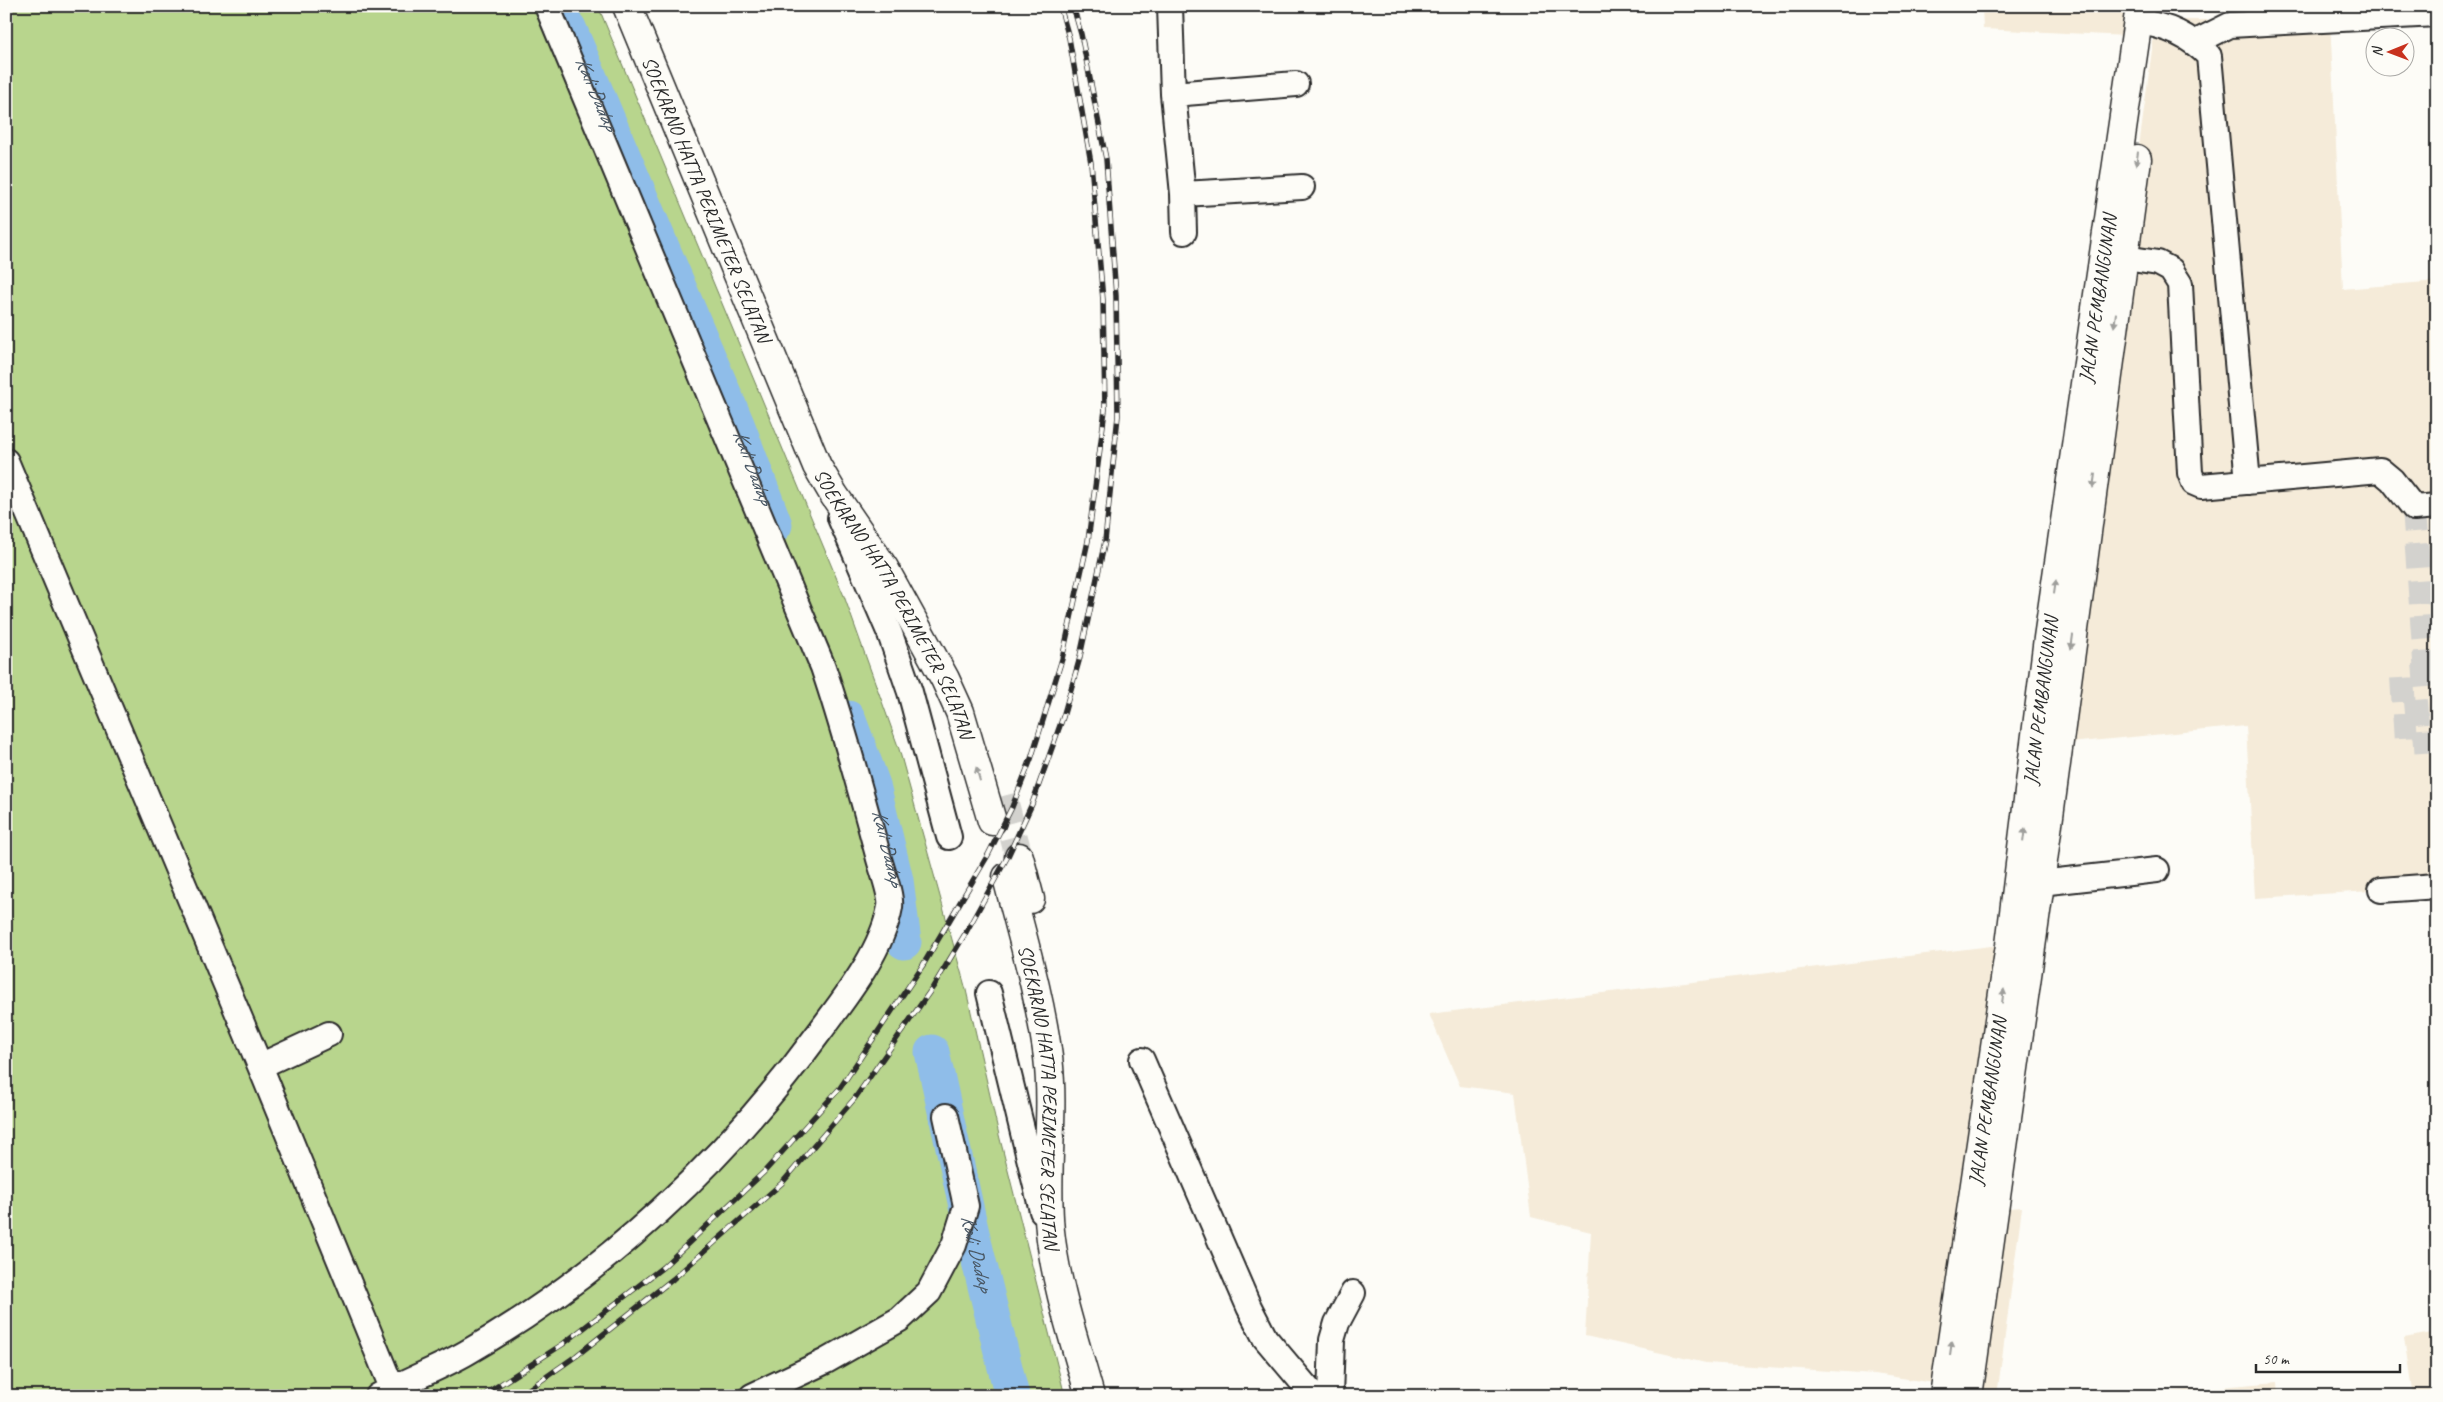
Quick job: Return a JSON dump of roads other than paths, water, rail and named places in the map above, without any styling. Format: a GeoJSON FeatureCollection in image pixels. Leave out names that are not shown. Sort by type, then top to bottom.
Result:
{"type":"FeatureCollection","features":[{"type":"Feature","properties":{"kind":"main road","name":"SOEKARNO HATTA PERIMETER SELATAN"},"geometry":{"type":"LineString","coordinates":[[627,6],[818,466],[834,496],[884,568],[945,679],[960,712],[992,821]]}},
{"type":"Feature","properties":{"kind":"main road","name":"JALAN PEMBANGUNAN"},"geometry":{"type":"LineString","coordinates":[[1968,1396],[2040,883],[2114,256],[2148,15]]}},
{"type":"Feature","properties":{"kind":"main road","name":"JALAN PEMBANGUNAN"},"geometry":{"type":"LineString","coordinates":[[1944,1396],[2010,944],[2048,638],[2114,256]]}},
{"type":"Feature","properties":{"kind":"main road","name":"SOEKARNO HATTA PERIMETER SELATAN"},"geometry":{"type":"LineString","coordinates":[[786,392],[826,459],[897,556],[930,610],[960,667],[978,714],[1003,796]]}},
{"type":"Feature","properties":{"kind":"main road","name":"SOEKARNO HATTA PERIMETER SELATAN"},"geometry":{"type":"LineString","coordinates":[[1069,1319],[1064,1258],[1068,1113],[1065,1056],[1050,977],[1013,867],[1048,1059],[1050,1100],[1048,1193],[1055,1266],[1069,1319],[1090,1396]]}},
{"type":"Feature","properties":{"kind":"street"},"geometry":{"type":"LineString","coordinates":[[6,461],[260,1066],[385,1392],[464,1354],[514,1324],[600,1261],[665,1206],[728,1143],[802,1055],[853,986],[882,934],[891,904],[846,733],[823,668],[547,6]]}},
{"type":"Feature","properties":{"kind":"street"},"geometry":{"type":"LineString","coordinates":[[1170,6],[1173,94],[1183,194],[1184,232]]}},
{"type":"Feature","properties":{"kind":"street"},"geometry":{"type":"LineString","coordinates":[[2196,42],[2230,25],[2437,14]]}},
{"type":"Feature","properties":{"kind":"street"},"geometry":{"type":"LineString","coordinates":[[2148,15],[2196,42],[2209,56],[2248,482]]}},
{"type":"Feature","properties":{"kind":"street"},"geometry":{"type":"LineString","coordinates":[[1173,94],[1296,84]]}},
{"type":"Feature","properties":{"kind":"street"},"geometry":{"type":"LineString","coordinates":[[1183,194],[1302,187]]}},
{"type":"Feature","properties":{"kind":"street"},"geometry":{"type":"LineString","coordinates":[[2114,256],[2158,263],[2171,270],[2180,284],[2190,473],[2194,483],[2201,486],[2380,470],[2392,480],[2414,508],[2437,506]]}},
{"type":"Feature","properties":{"kind":"street"},"geometry":{"type":"LineString","coordinates":[[818,466],[890,634],[921,729],[949,837]]}},
{"type":"Feature","properties":{"kind":"street"},"geometry":{"type":"LineString","coordinates":[[2040,883],[2157,870]]}},
{"type":"Feature","properties":{"kind":"street"},"geometry":{"type":"LineString","coordinates":[[2381,890],[2437,886]]}},
{"type":"Feature","properties":{"kind":"street"},"geometry":{"type":"LineString","coordinates":[[989,993],[1055,1266]]}},
{"type":"Feature","properties":{"kind":"street"},"geometry":{"type":"LineString","coordinates":[[260,1066],[329,1034]]}},
{"type":"Feature","properties":{"kind":"street"},"geometry":{"type":"LineString","coordinates":[[1142,1060],[1249,1307],[1265,1338],[1314,1396]]}},
{"type":"Feature","properties":{"kind":"street"},"geometry":{"type":"LineString","coordinates":[[752,1396],[826,1361],[900,1319],[928,1292],[954,1245],[966,1206],[946,1116]]}},
{"type":"Feature","properties":{"kind":"street"},"geometry":{"type":"LineString","coordinates":[[1330,1396],[1332,1340],[1337,1323],[1353,1293]]}},
{"type":"Feature","properties":{"kind":"waterway","name":"Kali Dadap"},"geometry":{"type":"LineString","coordinates":[[569,28],[737,424],[775,525]]}},
{"type":"Feature","properties":{"kind":"waterway","name":"Kali Dadap"},"geometry":{"type":"LineString","coordinates":[[848,718],[873,785],[896,880],[904,942]]}},
{"type":"Feature","properties":{"kind":"waterway","name":"Kali Dadap"},"geometry":{"type":"LineString","coordinates":[[932,1052],[971,1229],[1012,1396]]}},
{"type":"Feature","properties":{"kind":"tunnel"},"geometry":{"type":"LineString","coordinates":[[2414,508],[2426,675]]}},
{"type":"Feature","properties":{"kind":"tunnel"},"geometry":{"type":"LineString","coordinates":[[2437,674],[2402,677],[2406,742],[2437,740]]}},
{"type":"Feature","properties":{"kind":"tunnel"},"geometry":{"type":"LineString","coordinates":[[2404,713],[2437,710]]}},
{"type":"Feature","properties":{"kind":"tunnel"},"geometry":{"type":"LineString","coordinates":[[1003,796],[1019,857]]}},
{"type":"Feature","properties":{"kind":"railway"},"geometry":{"type":"LineString","coordinates":[[482,1396],[563,1344],[663,1267],[764,1172],[840,1088],[923,965],[988,855],[1012,807],[1031,759],[1062,659],[1088,541],[1105,410],[1103,300],[1091,163],[1069,38],[1060,6]]}},
{"type":"Feature","properties":{"kind":"railway"},"geometry":{"type":"LineString","coordinates":[[519,1396],[576,1356],[673,1279],[782,1183],[855,1098],[933,987],[1008,856],[1032,804],[1063,717],[1079,661],[1105,541],[1118,416],[1116,296],[1106,159],[1081,34],[1073,6]]}}]}
